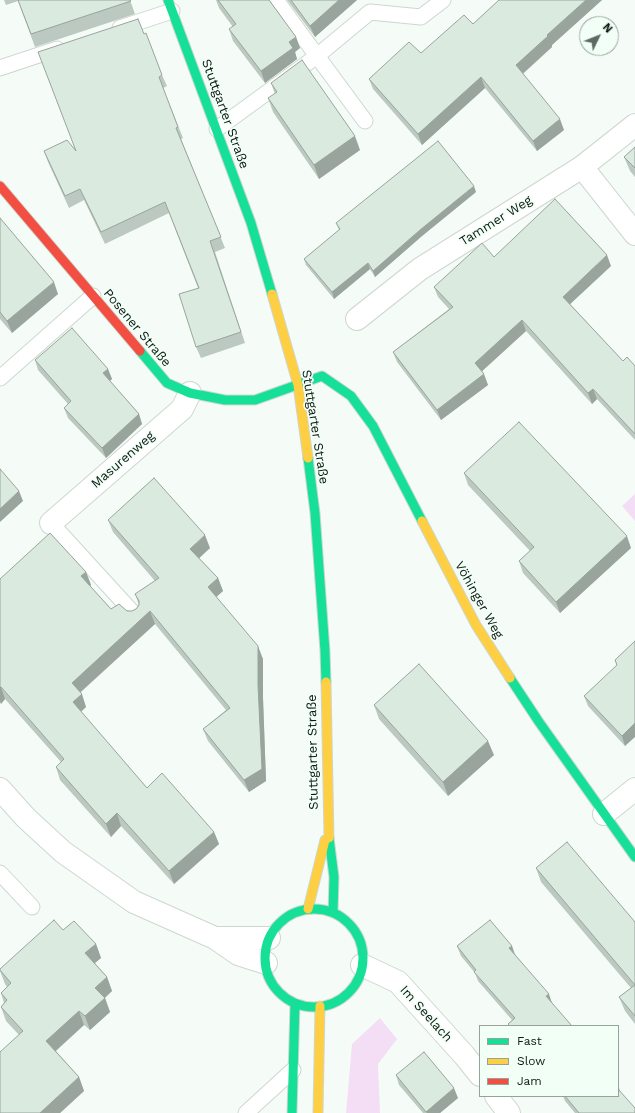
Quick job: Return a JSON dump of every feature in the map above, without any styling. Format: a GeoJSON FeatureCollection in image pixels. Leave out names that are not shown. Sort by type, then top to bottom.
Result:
{"type":"FeatureCollection","features":[{"type":"Feature","properties":{"kind":"street","name":"Stuttgarter Straße"},"geometry":{"type":"LineString","coordinates":[[170,5],[251,223],[298,385],[314,513],[325,651],[328,831],[334,876],[333,913]]}},
{"type":"Feature","properties":{"kind":"street","name":"Tammer Weg"},"geometry":{"type":"LineString","coordinates":[[357,319],[420,269],[582,167],[635,125]]}},
{"type":"Feature","properties":{"kind":"street"},"geometry":{"type":"LineString","coordinates":[[582,167],[635,234]]}},
{"type":"Feature","properties":{"kind":"street","name":"Posener Straße"},"geometry":{"type":"LineString","coordinates":[[0,186],[167,383],[190,393],[225,400],[255,400],[298,385]]}},
{"type":"Feature","properties":{"kind":"street","name":"Vöhinger Weg"},"geometry":{"type":"LineString","coordinates":[[298,385],[322,376],[351,396],[373,426],[476,625],[538,722],[635,857]]}},
{"type":"Feature","properties":{"kind":"street","name":"Masurenweg"},"geometry":{"type":"LineString","coordinates":[[51,523],[182,409],[190,393]]}},
{"type":"Feature","properties":{"kind":"street"},"geometry":{"type":"LineString","coordinates":[[0,789],[26,818],[63,852],[134,902],[215,938],[238,954],[266,963]]}},
{"type":"Feature","properties":{"kind":"street"},"geometry":{"type":"LineString","coordinates":[[604,814],[635,789]]}},
{"type":"Feature","properties":{"kind":"street","name":"Stuttgarter Straße"},"geometry":{"type":"LineString","coordinates":[[308,909],[328,831]]}},
{"type":"Feature","properties":{"kind":"street"},"geometry":{"type":"LineString","coordinates":[[308,909],[321,909],[333,913],[344,919],[360,940],[363,952],[359,977],[352,988],[343,997],[332,1003],[320,1006],[307,1006],[295,1003],[284,996],[275,987],[269,976],[266,963],[266,950],[269,938],[276,927],[285,918],[296,912],[308,909]]}},
{"type":"Feature","properties":{"kind":"street"},"geometry":{"type":"LineString","coordinates":[[215,938],[269,938]]}},
{"type":"Feature","properties":{"kind":"street","name":"Im Seelach"},"geometry":{"type":"LineString","coordinates":[[362,965],[398,982],[464,1055],[479,1075]]}},
{"type":"Feature","properties":{"kind":"street"},"geometry":{"type":"LineString","coordinates":[[292,1113],[295,1003]]}},
{"type":"Feature","properties":{"kind":"street"},"geometry":{"type":"LineString","coordinates":[[318,1113],[320,1006]]}},
{"type":"Feature","properties":{"kind":"street"},"geometry":{"type":"LineString","coordinates":[[497,1097],[509,1113]]}},
{"type":"Feature","properties":{"kind":"lane"},"geometry":{"type":"LineString","coordinates":[[276,0],[365,121]]}},
{"type":"Feature","properties":{"kind":"lane"},"geometry":{"type":"LineString","coordinates":[[217,129],[316,56],[370,12],[421,17],[443,0]]}},
{"type":"Feature","properties":{"kind":"lane"},"geometry":{"type":"LineString","coordinates":[[105,33],[170,5]]}},
{"type":"Feature","properties":{"kind":"lane"},"geometry":{"type":"LineString","coordinates":[[0,68],[67,46]]}},
{"type":"Feature","properties":{"kind":"lane"},"geometry":{"type":"LineString","coordinates":[[0,378],[93,296]]}},
{"type":"Feature","properties":{"kind":"lane"},"geometry":{"type":"LineString","coordinates":[[51,523],[135,615]]}},
{"type":"Feature","properties":{"kind":"lane"},"geometry":{"type":"LineString","coordinates":[[0,873],[32,907]]}},
{"type":"Feature","properties":{"kind":"lane"},"geometry":{"type":"LineString","coordinates":[[246,1113],[293,1070]]}},
{"type":"Feature","properties":{"kind":"shaded area"},"geometry":{"type":"Polygon","coordinates":[[[635,494],[635,521],[622,506],[635,494]]]}},
{"type":"Feature","properties":{"kind":"shaded area"},"geometry":{"type":"Polygon","coordinates":[[[380,1018],[397,1039],[378,1064],[380,1113],[346,1113],[352,1044],[380,1018]]]}},
{"type":"Feature","properties":{"kind":"building"},"geometry":{"type":"Polygon","coordinates":[[[18,0],[130,0],[131,1],[31,34],[18,0]]]}},
{"type":"Feature","properties":{"kind":"building"},"geometry":{"type":"Polygon","coordinates":[[[218,0],[269,0],[296,37],[289,42],[293,48],[261,71],[229,29],[236,24],[218,0]]]}},
{"type":"Feature","properties":{"kind":"building"},"geometry":{"type":"Polygon","coordinates":[[[291,0],[339,0],[310,26],[291,0]]]}},
{"type":"Feature","properties":{"kind":"building"},"geometry":{"type":"Polygon","coordinates":[[[499,0],[586,0],[516,65],[560,119],[533,141],[481,77],[418,134],[369,79],[409,42],[421,53],[464,15],[473,24],[499,0]]]}},
{"type":"Feature","properties":{"kind":"building"},"geometry":{"type":"Polygon","coordinates":[[[138,19],[144,34],[146,33],[162,75],[159,77],[178,127],[176,128],[221,237],[210,241],[241,332],[196,347],[179,294],[199,288],[165,202],[101,232],[80,189],[65,196],[44,151],[67,140],[76,151],[38,52],[138,19]]]}},
{"type":"Feature","properties":{"kind":"building"},"geometry":{"type":"Polygon","coordinates":[[[302,60],[355,136],[314,165],[268,98],[277,92],[271,83],[302,60]]]}},
{"type":"Feature","properties":{"kind":"building"},"geometry":{"type":"Polygon","coordinates":[[[438,141],[474,186],[373,271],[368,263],[332,292],[304,259],[340,229],[336,223],[438,141]]]}},
{"type":"Feature","properties":{"kind":"building"},"geometry":{"type":"Polygon","coordinates":[[[635,147],[635,168],[624,157],[635,147]]]}},
{"type":"Feature","properties":{"kind":"building"},"geometry":{"type":"Polygon","coordinates":[[[555,199],[607,255],[563,297],[623,361],[627,357],[635,366],[635,434],[593,389],[588,393],[522,320],[475,363],[484,374],[437,410],[393,352],[453,307],[434,287],[482,243],[494,257],[555,199]]]}},
{"type":"Feature","properties":{"kind":"building"},"geometry":{"type":"Polygon","coordinates":[[[0,218],[54,282],[7,321],[0,312],[0,218]]]}},
{"type":"Feature","properties":{"kind":"building"},"geometry":{"type":"Polygon","coordinates":[[[72,328],[108,369],[103,373],[139,414],[102,448],[64,408],[71,401],[35,360],[72,328]]]}},
{"type":"Feature","properties":{"kind":"building"},"geometry":{"type":"Polygon","coordinates":[[[519,422],[627,536],[556,602],[519,561],[534,547],[464,473],[519,422]]]}},
{"type":"Feature","properties":{"kind":"building"},"geometry":{"type":"Polygon","coordinates":[[[0,469],[19,491],[0,509],[0,469]]]}},
{"type":"Feature","properties":{"kind":"building"},"geometry":{"type":"Polygon","coordinates":[[[154,478],[205,535],[190,549],[218,578],[208,587],[258,646],[258,685],[262,769],[244,780],[203,729],[230,708],[150,611],[72,683],[82,694],[73,702],[147,788],[162,773],[214,832],[169,871],[117,813],[106,824],[56,767],[64,759],[0,687],[0,579],[50,533],[86,572],[81,576],[111,609],[119,604],[127,611],[136,609],[139,605],[139,601],[135,594],[159,578],[108,520],[154,478]]]}},
{"type":"Feature","properties":{"kind":"building"},"geometry":{"type":"Polygon","coordinates":[[[635,641],[635,723],[622,736],[584,696],[617,665],[615,660],[635,641]]]}},
{"type":"Feature","properties":{"kind":"building"},"geometry":{"type":"Polygon","coordinates":[[[419,664],[488,741],[443,782],[374,705],[419,664]]]}},
{"type":"Feature","properties":{"kind":"building"},"geometry":{"type":"Polygon","coordinates":[[[567,842],[635,922],[635,985],[536,868],[567,842]]]}},
{"type":"Feature","properties":{"kind":"building"},"geometry":{"type":"Polygon","coordinates":[[[54,920],[63,930],[74,921],[96,944],[85,953],[107,977],[95,988],[105,998],[85,1016],[79,1011],[46,1041],[79,1077],[40,1113],[0,1113],[0,1052],[23,1031],[1,1007],[7,1000],[1,993],[11,983],[0,969],[54,920]]]}},
{"type":"Feature","properties":{"kind":"building"},"geometry":{"type":"Polygon","coordinates":[[[490,920],[512,946],[509,948],[549,994],[546,996],[571,1025],[509,1025],[508,1024],[515,1018],[474,972],[476,970],[457,946],[490,920]]]}},
{"type":"Feature","properties":{"kind":"building"},"geometry":{"type":"Polygon","coordinates":[[[635,985],[635,1016],[619,997],[635,985]]]}},
{"type":"Feature","properties":{"kind":"building"},"geometry":{"type":"Polygon","coordinates":[[[424,1052],[454,1088],[426,1112],[396,1075],[424,1052]]]}},
{"type":"Feature","properties":{"kind":"building"},"geometry":{"type":"Polygon","coordinates":[[[619,1090],[635,1108],[635,1113],[579,1113],[566,1097],[619,1097],[619,1090]]]}},
{"type":"Feature","properties":{"kind":"traffic: fast"},"geometry":{"type":"LineString","coordinates":[[168,0],[251,223],[272,294]]}},
{"type":"Feature","properties":{"kind":"traffic: fast"},"geometry":{"type":"LineString","coordinates":[[140,351],[167,383],[190,393],[225,400],[255,400],[322,376],[351,396],[373,426],[422,521]]}},
{"type":"Feature","properties":{"kind":"traffic: fast"},"geometry":{"type":"LineString","coordinates":[[308,458],[315,513],[326,682]]}},
{"type":"Feature","properties":{"kind":"traffic: fast"},"geometry":{"type":"LineString","coordinates":[[510,678],[539,722],[635,857]]}},
{"type":"Feature","properties":{"kind":"traffic: fast"},"geometry":{"type":"LineString","coordinates":[[329,838],[334,877],[333,913]]}},
{"type":"Feature","properties":{"kind":"traffic: fast"},"geometry":{"type":"LineString","coordinates":[[314,909],[333,913],[348,924],[359,939],[363,958],[359,977],[348,992],[333,1003],[314,1007],[295,1003],[280,992],[269,977],[265,958],[269,939],[280,924],[295,913],[314,909]]}},
{"type":"Feature","properties":{"kind":"traffic: fast"},"geometry":{"type":"LineString","coordinates":[[292,1113],[295,1003]]}},
{"type":"Feature","properties":{"kind":"traffic: slow"},"geometry":{"type":"LineString","coordinates":[[272,294],[298,385],[308,458]]}},
{"type":"Feature","properties":{"kind":"traffic: slow"},"geometry":{"type":"LineString","coordinates":[[422,521],[476,625],[510,678]]}},
{"type":"Feature","properties":{"kind":"traffic: slow"},"geometry":{"type":"LineString","coordinates":[[326,682],[329,838]]}},
{"type":"Feature","properties":{"kind":"traffic: slow"},"geometry":{"type":"LineString","coordinates":[[308,909],[325,840]]}},
{"type":"Feature","properties":{"kind":"traffic: slow"},"geometry":{"type":"LineString","coordinates":[[318,1113],[320,1006]]}},
{"type":"Feature","properties":{"kind":"traffic: jam"},"geometry":{"type":"LineString","coordinates":[[0,186],[140,351]]}}]}
